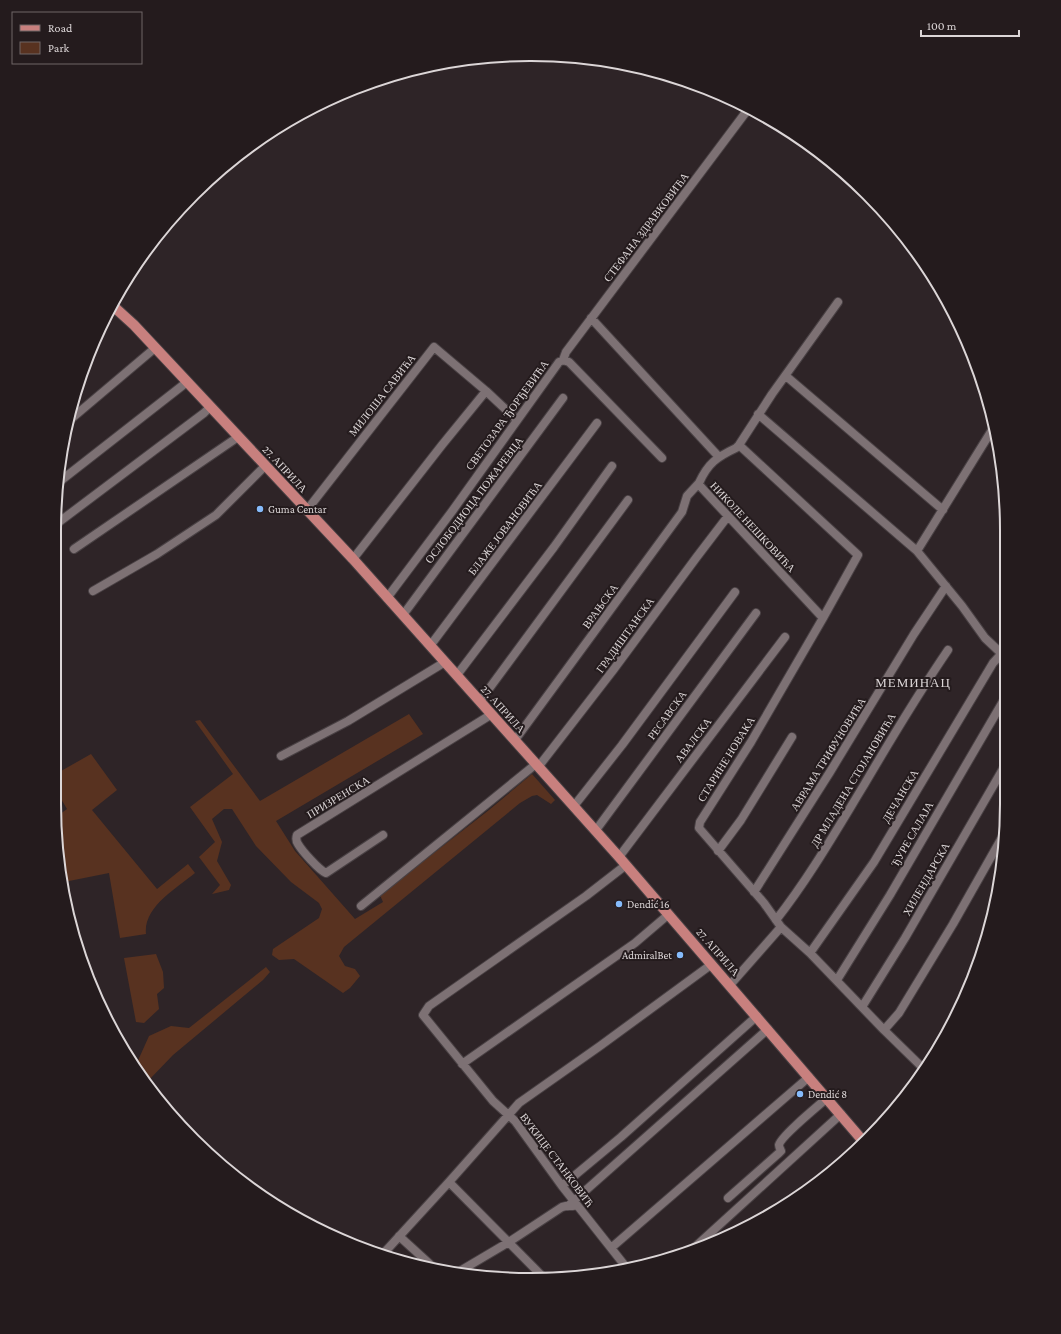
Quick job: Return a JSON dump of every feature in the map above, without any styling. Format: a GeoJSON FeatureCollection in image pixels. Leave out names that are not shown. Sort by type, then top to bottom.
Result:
{"type":"FeatureCollection","features":[{"type":"Feature","properties":{"kind":"main road","name":"27. АПРИЛА"},"geometry":{"type":"LineString","coordinates":[[116,310],[155,348],[353,559],[620,857],[860,1137]]}},
{"type":"Feature","properties":{"kind":"street","name":"СТЕФАНА ЗДРАВКОВИЋА"},"geometry":{"type":"LineString","coordinates":[[562,360],[566,352],[591,318],[745,113]]}},
{"type":"Feature","properties":{"kind":"street","name":"НИКОЛЕ НЕШКОВИЋА"},"geometry":{"type":"LineString","coordinates":[[823,618],[701,487],[699,483],[706,469],[712,462],[739,445],[758,414],[838,302]]}},
{"type":"Feature","properties":{"kind":"street"},"geometry":{"type":"LineString","coordinates":[[591,318],[718,457]]}},
{"type":"Feature","properties":{"kind":"street","name":"МИЛОША САВИЋА"},"geometry":{"type":"LineString","coordinates":[[307,510],[434,347],[486,391]]}},
{"type":"Feature","properties":{"kind":"street"},"geometry":{"type":"LineString","coordinates":[[76,415],[155,348]]}},
{"type":"Feature","properties":{"kind":"street","name":"СВЕТОЗАРА ЂОРЂЕВИЋА"},"geometry":{"type":"LineString","coordinates":[[387,598],[453,510],[559,362],[562,360],[570,362],[662,458]]}},
{"type":"Feature","properties":{"kind":"street"},"geometry":{"type":"LineString","coordinates":[[786,376],[943,510]]}},
{"type":"Feature","properties":{"kind":"street"},"geometry":{"type":"LineString","coordinates":[[64,477],[187,382]]}},
{"type":"Feature","properties":{"kind":"street"},"geometry":{"type":"LineString","coordinates":[[353,559],[442,444],[486,391],[517,420]]}},
{"type":"Feature","properties":{"kind":"street","name":"ОСЛОБОДИОЦА ПОЖАРЕВЦА"},"geometry":{"type":"LineString","coordinates":[[403,615],[563,398]]}},
{"type":"Feature","properties":{"kind":"street"},"geometry":{"type":"LineString","coordinates":[[61,520],[198,418],[210,407]]}},
{"type":"Feature","properties":{"kind":"street"},"geometry":{"type":"LineString","coordinates":[[758,414],[917,551],[962,606],[985,638],[1000,649]]}},
{"type":"Feature","properties":{"kind":"street","name":"БЛАЖЕ ЈОВАНОВИЋА"},"geometry":{"type":"LineString","coordinates":[[430,646],[597,423]]}},
{"type":"Feature","properties":{"kind":"street"},"geometry":{"type":"LineString","coordinates":[[917,551],[990,434]]}},
{"type":"Feature","properties":{"kind":"street"},"geometry":{"type":"LineString","coordinates":[[74,549],[238,437]]}},
{"type":"Feature","properties":{"kind":"street","name":"СТАРИНЕ НОВАКА"},"geometry":{"type":"LineString","coordinates":[[739,445],[858,555],[751,742],[700,822],[699,828],[754,892],[781,927],[810,953],[920,1065]]}},
{"type":"Feature","properties":{"kind":"street"},"geometry":{"type":"LineString","coordinates":[[93,591],[157,554],[216,515],[265,466]]}},
{"type":"Feature","properties":{"kind":"street"},"geometry":{"type":"LineString","coordinates":[[457,675],[554,547],[612,466]]}},
{"type":"Feature","properties":{"kind":"street","name":"ВРАЊСКА"},"geometry":{"type":"LineString","coordinates":[[515,740],[678,518],[689,492],[699,483]]}},
{"type":"Feature","properties":{"kind":"street"},"geometry":{"type":"LineString","coordinates":[[480,701],[628,500]]}},
{"type":"Feature","properties":{"kind":"street","name":"ГРАДИШТАНСКА"},"geometry":{"type":"LineString","coordinates":[[361,906],[538,765],[614,669],[728,516]]}},
{"type":"Feature","properties":{"kind":"street","name":"АВРАМА ТРИФУНОВИЋА"},"geometry":{"type":"LineString","coordinates":[[754,892],[830,772],[914,634],[946,586]]}},
{"type":"Feature","properties":{"kind":"street"},"geometry":{"type":"LineString","coordinates":[[574,806],[622,745],[735,592]]}},
{"type":"Feature","properties":{"kind":"street","name":"РЕСАВСКА"},"geometry":{"type":"LineString","coordinates":[[596,830],[756,613]]}},
{"type":"Feature","properties":{"kind":"street","name":"АВАЛСКА"},"geometry":{"type":"LineString","coordinates":[[620,857],[785,637]]}},
{"type":"Feature","properties":{"kind":"street","name":"ДР МЛАДЕНА СТОЈАНОВИЋА"},"geometry":{"type":"LineString","coordinates":[[776,920],[829,843],[917,696],[948,650]]}},
{"type":"Feature","properties":{"kind":"street","name":"ДЕЧАНСКА"},"geometry":{"type":"LineString","coordinates":[[810,953],[874,862],[993,663],[1000,656]]}},
{"type":"Feature","properties":{"kind":"street"},"geometry":{"type":"LineString","coordinates":[[281,756],[348,721],[445,662]]}},
{"type":"Feature","properties":{"kind":"street","name":"ЂУРЕ САЛАЈА"},"geometry":{"type":"LineString","coordinates":[[837,980],[890,895],[1000,707]]}},
{"type":"Feature","properties":{"kind":"street","name":"ПРИЗРЕНСКА"},"geometry":{"type":"LineString","coordinates":[[383,835],[326,873],[322,871],[310,858],[296,840],[297,835],[492,714]]}},
{"type":"Feature","properties":{"kind":"street"},"geometry":{"type":"LineString","coordinates":[[718,851],[742,820],[792,737]]}},
{"type":"Feature","properties":{"kind":"street","name":"ХИЛЕНДАРСКА"},"geometry":{"type":"LineString","coordinates":[[862,1007],[905,938],[1000,774]]}},
{"type":"Feature","properties":{"kind":"street"},"geometry":{"type":"LineString","coordinates":[[884,1030],[899,1013],[953,924],[998,845]]}},
{"type":"Feature","properties":{"kind":"street","name":"ВУКИЦЕ СТАНКОВИЋ"},"geometry":{"type":"LineString","coordinates":[[623,1264],[580,1208],[568,1204],[564,1188],[515,1121],[493,1101],[462,1064],[424,1018],[424,1012],[429,1006],[586,896],[626,865]]}},
{"type":"Feature","properties":{"kind":"street"},"geometry":{"type":"LineString","coordinates":[[462,1064],[635,943],[669,914]]}},
{"type":"Feature","properties":{"kind":"street"},"geometry":{"type":"LineString","coordinates":[[730,985],[781,927]]}},
{"type":"Feature","properties":{"kind":"street"},"geometry":{"type":"LineString","coordinates":[[387,1250],[525,1098],[600,1046],[712,964]]}},
{"type":"Feature","properties":{"kind":"street"},"geometry":{"type":"LineString","coordinates":[[568,1204],[565,1199],[564,1188],[757,1016]]}},
{"type":"Feature","properties":{"kind":"street"},"geometry":{"type":"LineString","coordinates":[[465,1268],[568,1204],[768,1029]]}},
{"type":"Feature","properties":{"kind":"street"},"geometry":{"type":"LineString","coordinates":[[611,1248],[809,1078]]}},
{"type":"Feature","properties":{"kind":"street"},"geometry":{"type":"LineString","coordinates":[[728,1198],[780,1151],[779,1144],[788,1132],[827,1098]]}},
{"type":"Feature","properties":{"kind":"street"},"geometry":{"type":"LineString","coordinates":[[703,1240],[841,1114]]}},
{"type":"Feature","properties":{"kind":"street"},"geometry":{"type":"LineString","coordinates":[[449,1182],[539,1273]]}},
{"type":"Feature","properties":{"kind":"street"},"geometry":{"type":"LineString","coordinates":[[399,1236],[427,1261]]}},
{"type":"Feature","properties":{"kind":"green space"},"geometry":{"type":"Polygon","coordinates":[[[409,714],[423,734],[276,821],[295,851],[355,919],[383,902],[380,895],[489,810],[532,774],[555,800],[551,804],[537,795],[532,796],[520,803],[344,947],[339,956],[345,966],[355,969],[360,976],[350,988],[343,993],[294,959],[279,960],[272,955],[273,949],[319,918],[322,909],[319,903],[291,882],[256,846],[232,809],[224,809],[212,819],[222,842],[217,861],[231,885],[229,890],[212,894],[220,885],[199,857],[215,842],[190,807],[233,774],[195,721],[200,720],[260,801],[409,714]]]}},
{"type":"Feature","properties":{"kind":"green space"},"geometry":{"type":"Polygon","coordinates":[[[91,754],[117,790],[92,810],[157,889],[188,864],[195,873],[155,907],[147,924],[146,934],[120,938],[109,873],[68,881],[62,834],[61,813],[67,809],[61,799],[61,771],[91,754]]]}},
{"type":"Feature","properties":{"kind":"green space"},"geometry":{"type":"Polygon","coordinates":[[[156,954],[163,972],[164,988],[157,994],[159,1009],[144,1023],[136,1022],[124,958],[156,954]]]}},
{"type":"Feature","properties":{"kind":"green space"},"geometry":{"type":"Polygon","coordinates":[[[266,967],[270,972],[263,980],[173,1055],[150,1078],[138,1061],[149,1036],[171,1026],[189,1028],[266,967]]]}},
{"type":"Feature","properties":{"kind":"place","name":"Guma Centar"},"geometry":{"type":"Point","coordinates":[260,509]}},
{"type":"Feature","properties":{"kind":"place","name":"Dendić 16"},"geometry":{"type":"Point","coordinates":[619,904]}},
{"type":"Feature","properties":{"kind":"place","name":"AdmiralBet"},"geometry":{"type":"Point","coordinates":[680,955]}},
{"type":"Feature","properties":{"kind":"place","name":"Dendić 8"},"geometry":{"type":"Point","coordinates":[800,1094]}},
{"type":"Feature","properties":{"kind":"district","name":"МЕМИНАЦ"},"geometry":{"type":"Point","coordinates":[913,682]}}]}
